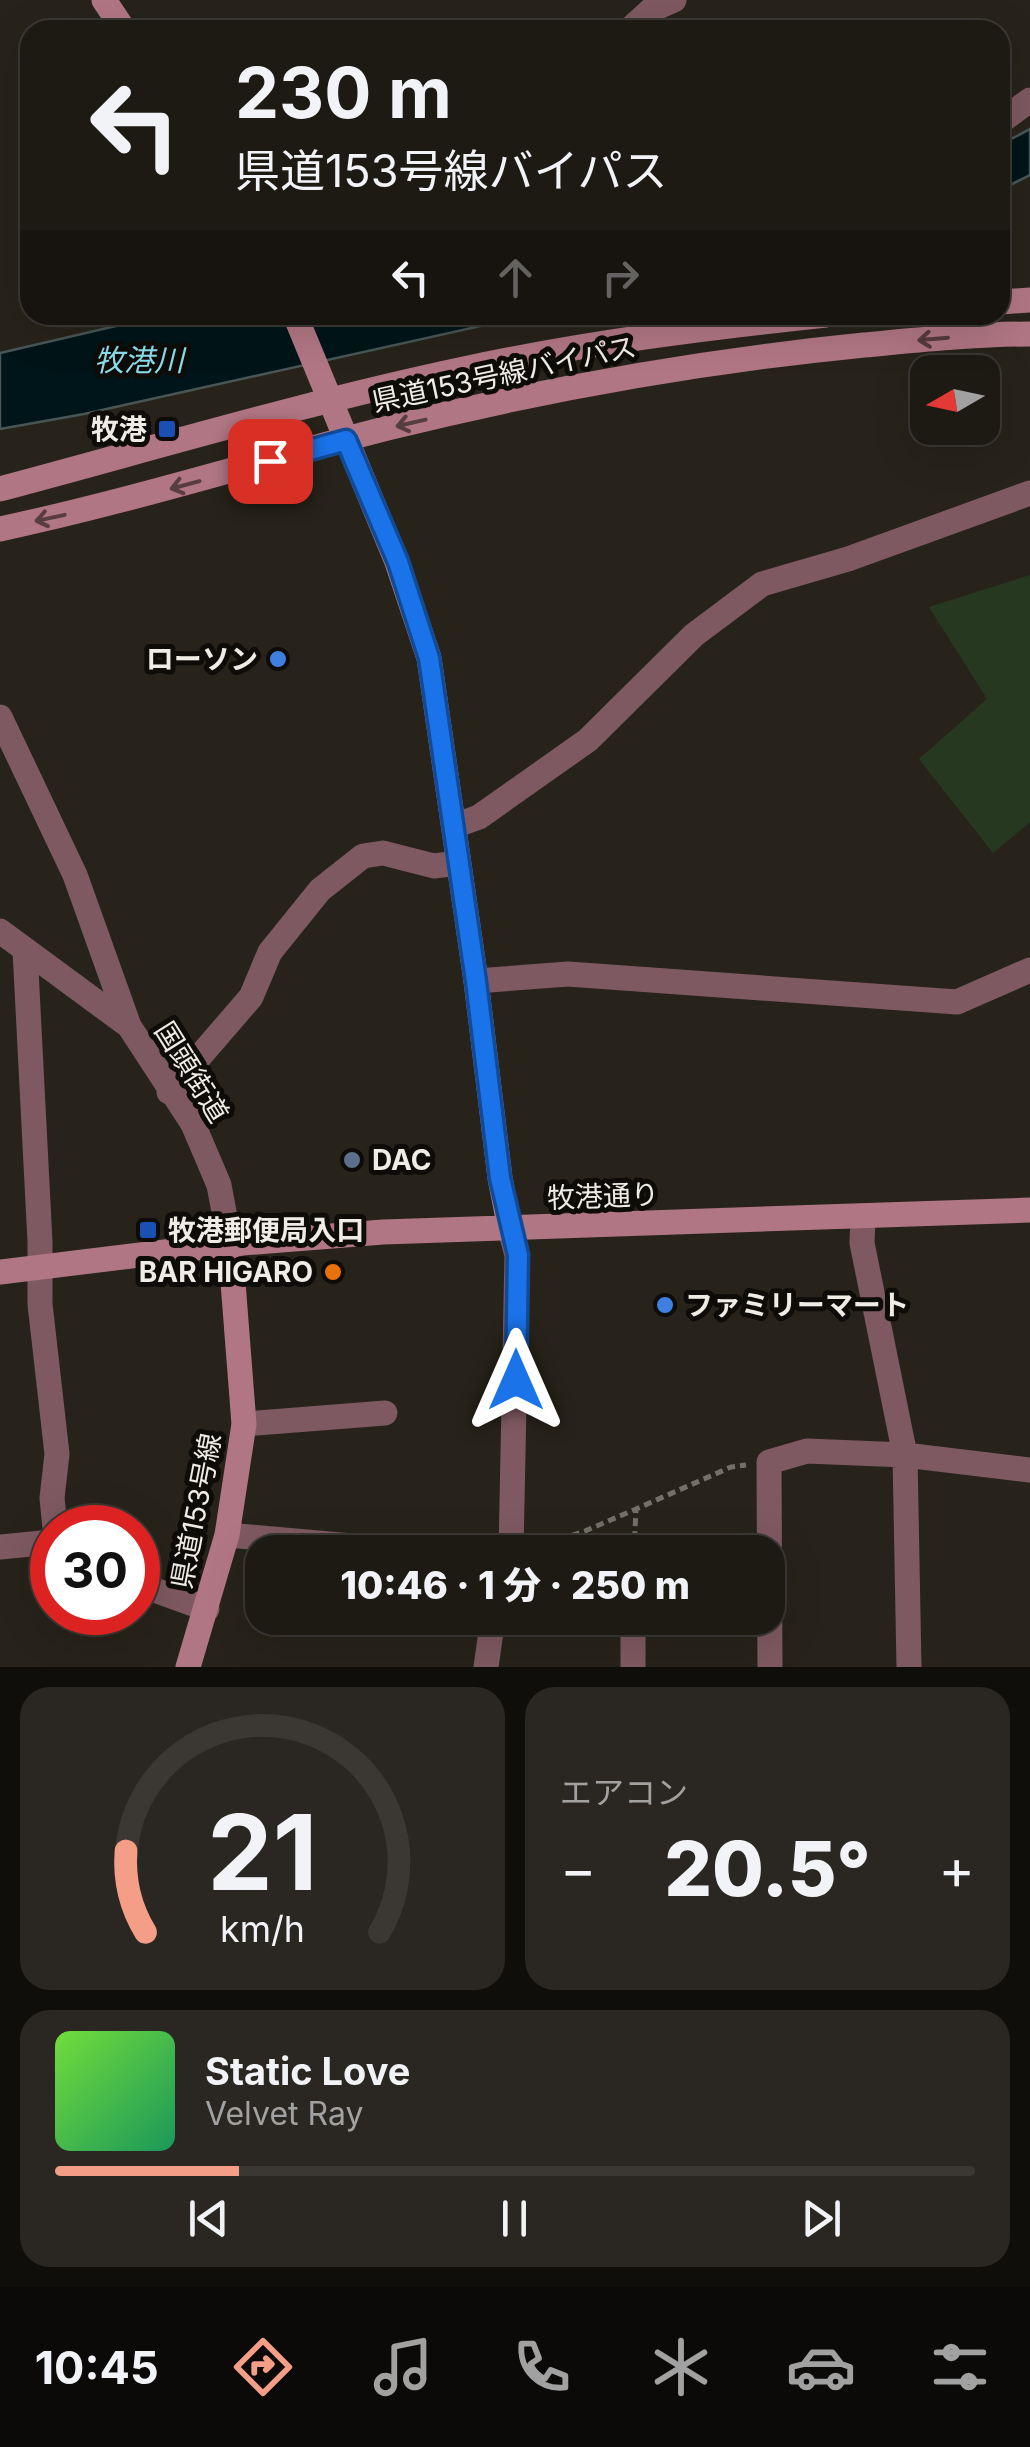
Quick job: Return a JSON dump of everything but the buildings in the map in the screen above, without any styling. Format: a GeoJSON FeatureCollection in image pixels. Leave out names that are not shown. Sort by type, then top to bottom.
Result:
{"type":"FeatureCollection","features":[{"type":"Feature","properties":{"kind":"main road"},"geometry":{"type":"LineString","coordinates":[[299,325],[398,562],[429,658],[510,1229]]}},
{"type":"Feature","properties":{"kind":"main road","name":"県道153号線バイパス"},"geometry":{"type":"LineString","coordinates":[[0,489],[330,400],[565,349],[749,325]]}},
{"type":"Feature","properties":{"kind":"main road","name":"県道153号線バイパス"},"geometry":{"type":"LineString","coordinates":[[0,529],[100,508],[510,399],[644,374],[818,350],[1030,334]]}},
{"type":"Feature","properties":{"kind":"main road","name":"牧港通り"},"geometry":{"type":"LineString","coordinates":[[0,1272],[230,1244],[383,1232],[1030,1210]]}},
{"type":"Feature","properties":{"kind":"main road","name":"県道153号線"},"geometry":{"type":"LineString","coordinates":[[188,1667],[227,1535],[244,1424],[230,1244]]}},
{"type":"Feature","properties":{"kind":"street"},"geometry":{"type":"LineString","coordinates":[[640,20],[651,10],[674,0]]}},
{"type":"Feature","properties":{"kind":"street"},"geometry":{"type":"LineString","coordinates":[[454,826],[479,817],[588,740],[694,635],[762,584],[848,558],[1030,492]]}},
{"type":"Feature","properties":{"kind":"street"},"geometry":{"type":"LineString","coordinates":[[0,717],[75,875],[129,1026]]}},
{"type":"Feature","properties":{"kind":"street"},"geometry":{"type":"LineString","coordinates":[[170,1092],[251,996],[270,952],[320,890],[363,856],[383,853],[434,866],[458,863]]}},
{"type":"Feature","properties":{"kind":"street","name":"国頭街道"},"geometry":{"type":"LineString","coordinates":[[0,932],[129,1026],[193,1124],[219,1185],[230,1244]]}},
{"type":"Feature","properties":{"kind":"street"},"geometry":{"type":"LineString","coordinates":[[25,950],[40,1304],[57,1454],[52,1505]]}},
{"type":"Feature","properties":{"kind":"street"},"geometry":{"type":"LineString","coordinates":[[476,981],[568,974],[957,1002],[1030,970]]}},
{"type":"Feature","properties":{"kind":"street"},"geometry":{"type":"LineString","coordinates":[[864,1217],[862,1243],[905,1456],[908,1667]]}},
{"type":"Feature","properties":{"kind":"street"},"geometry":{"type":"LineString","coordinates":[[510,1229],[518,1255],[511,1535]]}},
{"type":"Feature","properties":{"kind":"street"},"geometry":{"type":"LineString","coordinates":[[244,1424],[385,1412]]}},
{"type":"Feature","properties":{"kind":"street"},"geometry":{"type":"LineString","coordinates":[[770,1667],[769,1462],[807,1451],[905,1456],[1030,1470]]}},
{"type":"Feature","properties":{"kind":"street"},"geometry":{"type":"LineString","coordinates":[[227,1535],[245,1537]]}},
{"type":"Feature","properties":{"kind":"street"},"geometry":{"type":"LineString","coordinates":[[0,1547],[30,1544]]}},
{"type":"Feature","properties":{"kind":"street"},"geometry":{"type":"LineString","coordinates":[[160,1592],[206,1609]]}},
{"type":"Feature","properties":{"kind":"street"},"geometry":{"type":"LineString","coordinates":[[486,1667],[491,1635]]}},
{"type":"Feature","properties":{"kind":"street"},"geometry":{"type":"LineString","coordinates":[[633,1635],[633,1667]]}},
{"type":"Feature","properties":{"kind":"path"},"geometry":{"type":"LineString","coordinates":[[570,1535],[730,1467],[769,1462]]}},
{"type":"Feature","properties":{"kind":"path"},"geometry":{"type":"LineString","coordinates":[[635,1535],[636,1508]]}},
{"type":"Feature","properties":{"kind":"green space"},"geometry":{"type":"Polygon","coordinates":[[[1030,575],[1030,822],[993,853],[919,759],[987,699],[929,607],[1030,575]]]}},
{"type":"Feature","properties":{"kind":"water"},"geometry":{"type":"Polygon","coordinates":[[[1030,129],[1030,175],[1010,185],[1010,140],[1030,129]]]}},
{"type":"Feature","properties":{"kind":"water","name":"牧港川"},"geometry":{"type":"Polygon","coordinates":[[[120,325],[485,325],[0,429],[0,353],[120,325]]]}},
{"type":"Feature","properties":{"kind":"place","name":"牧港"},"geometry":{"type":"Point","coordinates":[167,429]}},
{"type":"Feature","properties":{"kind":"place","name":"ローソン"},"geometry":{"type":"Point","coordinates":[278,659]}},
{"type":"Feature","properties":{"kind":"place","name":"DAC"},"geometry":{"type":"Point","coordinates":[352,1160]}},
{"type":"Feature","properties":{"kind":"place","name":"牧港郵便局入口"},"geometry":{"type":"Point","coordinates":[148,1230]}},
{"type":"Feature","properties":{"kind":"place","name":"BAR HIGARO"},"geometry":{"type":"Point","coordinates":[333,1272]}},
{"type":"Feature","properties":{"kind":"place","name":"ファミリーマート"},"geometry":{"type":"Point","coordinates":[665,1305]}},
{"type":"Feature","properties":{"kind":"route"},"geometry":{"type":"LineString","coordinates":[[270,461],[346,440],[398,562],[429,658],[500,1178],[518,1255],[516,1380]]}}]}
